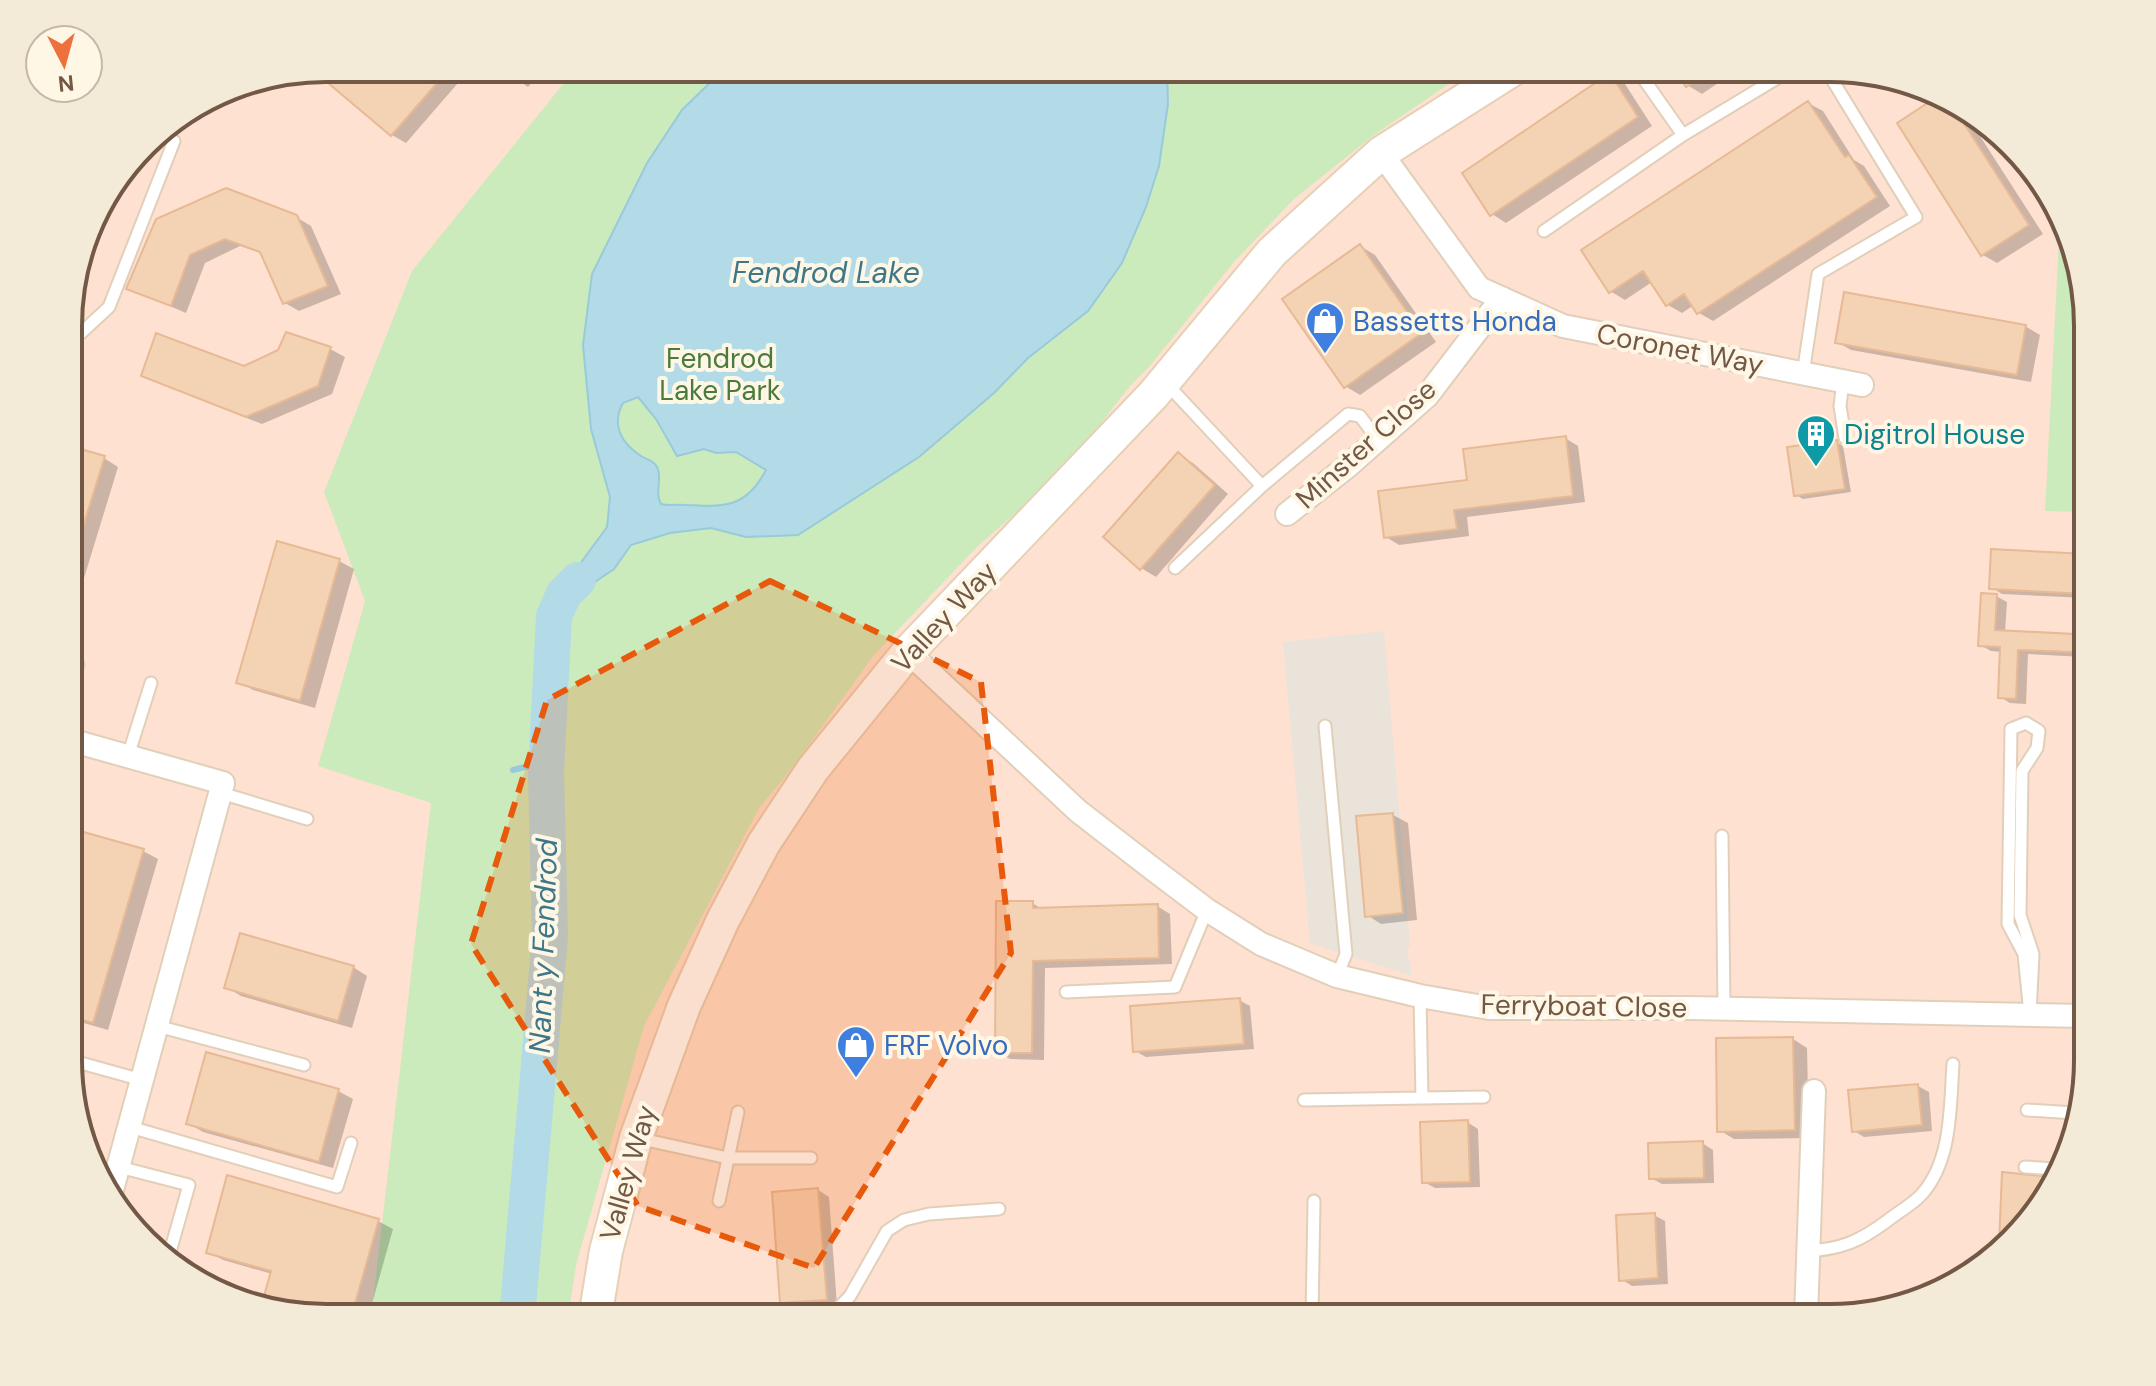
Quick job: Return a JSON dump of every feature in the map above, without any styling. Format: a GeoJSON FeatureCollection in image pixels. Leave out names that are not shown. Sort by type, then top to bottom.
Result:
{"type":"FeatureCollection","features":[{"type":"Feature","properties":{"kind":"street","name":"Valley Way"},"geometry":{"type":"LineString","coordinates":[[597,1304],[606,1251],[636,1138],[684,1006],[723,920],[764,843],[813,769],[908,652],[1165,382],[1272,252],[1381,153],[1493,82]]}},
{"type":"Feature","properties":{"kind":"street","name":"Coronet Way"},"geometry":{"type":"LineString","coordinates":[[1381,153],[1479,288],[1563,326],[1852,383]]}},
{"type":"Feature","properties":{"kind":"street","name":"Minster Close"},"geometry":{"type":"LineString","coordinates":[[1287,514],[1427,396],[1502,298]]}},
{"type":"Feature","properties":{"kind":"street","name":"Ferryboat Close"},"geometry":{"type":"LineString","coordinates":[[908,652],[1078,811],[1207,910],[1261,944],[1337,976],[1420,996],[1489,1008],[2073,1016]]}},
{"type":"Feature","properties":{"kind":"street"},"geometry":{"type":"LineString","coordinates":[[82,743],[223,783],[115,1181]]}},
{"type":"Feature","properties":{"kind":"street"},"geometry":{"type":"LineString","coordinates":[[1806,1303],[1814,1091]]}},
{"type":"Feature","properties":{"kind":"lane"},"geometry":{"type":"LineString","coordinates":[[1646,82],[1683,135]]}},
{"type":"Feature","properties":{"kind":"lane"},"geometry":{"type":"LineString","coordinates":[[1544,231],[1683,135],[1771,82]]}},
{"type":"Feature","properties":{"kind":"lane"},"geometry":{"type":"LineString","coordinates":[[1803,374],[1818,274],[1916,217],[1834,82]]}},
{"type":"Feature","properties":{"kind":"lane"},"geometry":{"type":"LineString","coordinates":[[82,332],[109,307],[174,141]]}},
{"type":"Feature","properties":{"kind":"lane"},"geometry":{"type":"LineString","coordinates":[[1165,382],[1262,486]]}},
{"type":"Feature","properties":{"kind":"lane"},"geometry":{"type":"LineString","coordinates":[[1845,438],[1840,406],[1852,383]]}},
{"type":"Feature","properties":{"kind":"lane"},"geometry":{"type":"LineString","coordinates":[[1175,568],[1262,486],[1348,414],[1360,416],[1378,440]]}},
{"type":"Feature","properties":{"kind":"lane"},"geometry":{"type":"LineString","coordinates":[[128,756],[151,683]]}},
{"type":"Feature","properties":{"kind":"lane"},"geometry":{"type":"LineString","coordinates":[[2026,723],[2039,731],[2037,748],[2022,771],[2020,915],[2033,954],[2030,1014],[2024,954],[2008,924],[2011,729],[2026,723]]}},
{"type":"Feature","properties":{"kind":"lane"},"geometry":{"type":"LineString","coordinates":[[1325,726],[1346,954],[1337,976]]}},
{"type":"Feature","properties":{"kind":"lane"},"geometry":{"type":"LineString","coordinates":[[221,793],[307,819]]}},
{"type":"Feature","properties":{"kind":"lane"},"geometry":{"type":"LineString","coordinates":[[1722,836],[1724,1009]]}},
{"type":"Feature","properties":{"kind":"lane"},"geometry":{"type":"LineString","coordinates":[[1066,992],[1175,987],[1207,910]]}},
{"type":"Feature","properties":{"kind":"lane"},"geometry":{"type":"LineString","coordinates":[[1420,996],[1422,1098]]}},
{"type":"Feature","properties":{"kind":"lane"},"geometry":{"type":"LineString","coordinates":[[157,1026],[304,1065]]}},
{"type":"Feature","properties":{"kind":"lane"},"geometry":{"type":"LineString","coordinates":[[82,1063],[142,1080]]}},
{"type":"Feature","properties":{"kind":"lane"},"geometry":{"type":"LineString","coordinates":[[1808,1251],[1831,1250],[1856,1243],[1920,1196],[1935,1176],[1941,1156],[1948,1126],[1953,1064]]}},
{"type":"Feature","properties":{"kind":"lane"},"geometry":{"type":"LineString","coordinates":[[1304,1100],[1484,1097]]}},
{"type":"Feature","properties":{"kind":"lane"},"geometry":{"type":"LineString","coordinates":[[2027,1110],[2068,1113]]}},
{"type":"Feature","properties":{"kind":"lane"},"geometry":{"type":"LineString","coordinates":[[719,1201],[738,1112]]}},
{"type":"Feature","properties":{"kind":"lane"},"geometry":{"type":"LineString","coordinates":[[130,1127],[337,1187],[351,1143]]}},
{"type":"Feature","properties":{"kind":"lane"},"geometry":{"type":"LineString","coordinates":[[636,1138],[728,1158],[811,1158]]}},
{"type":"Feature","properties":{"kind":"lane"},"geometry":{"type":"LineString","coordinates":[[119,1167],[189,1185],[171,1248]]}},
{"type":"Feature","properties":{"kind":"lane"},"geometry":{"type":"LineString","coordinates":[[2025,1167],[2049,1169]]}},
{"type":"Feature","properties":{"kind":"lane"},"geometry":{"type":"LineString","coordinates":[[1312,1303],[1314,1201]]}},
{"type":"Feature","properties":{"kind":"lane"},"geometry":{"type":"LineString","coordinates":[[843,1304],[887,1231],[904,1220],[929,1214],[999,1209]]}},
{"type":"Feature","properties":{"kind":"highlighted area"},"geometry":{"type":"Polygon","coordinates":[[[770,581],[981,682],[1011,953],[814,1268],[638,1206],[471,944],[547,700],[770,581]]]}},
{"type":"Feature","properties":{"kind":"shaded area"},"geometry":{"type":"Polygon","coordinates":[[[1830,82],[1862,84],[1908,95],[1938,107],[1965,123],[2013,165],[2041,204],[2061,248],[2073,310],[2073,1076],[2061,1138],[2049,1168],[2033,1195],[1991,1243],[1952,1271],[1908,1291],[1846,1303],[326,1304],[279,1299],[248,1291],[218,1279],[191,1263],[143,1221],[123,1195],[95,1138],[84,1092],[84,294],[95,248],[115,204],[143,165],[165,143],[218,107],[248,95],[294,84],[1830,82]]]}},
{"type":"Feature","properties":{"kind":"shaded area"},"geometry":{"type":"Polygon","coordinates":[[[1384,631],[1410,945],[1407,950],[1412,976],[1310,943],[1283,642],[1384,631]]]}},
{"type":"Feature","properties":{"kind":"green space","name":"Fendrod Lake Park"},"geometry":{"type":"Polygon","coordinates":[[[565,82],[1452,82],[1374,135],[1294,199],[1234,262],[1079,452],[977,547],[874,655],[759,808],[644,1026],[576,1265],[570,1304],[373,1304],[431,803],[318,766],[365,601],[324,492],[412,271],[565,82]]]}},
{"type":"Feature","properties":{"kind":"green space"},"geometry":{"type":"Polygon","coordinates":[[[2059,243],[2069,279],[2073,310],[2073,512],[2045,511],[2059,243]]]}},
{"type":"Feature","properties":{"kind":"water","name":"Fendrod Lake"},"geometry":{"type":"Polygon","coordinates":[[[711,82],[1167,82],[1168,104],[1159,166],[1146,207],[1122,263],[1088,311],[1028,358],[994,393],[919,457],[798,535],[746,537],[711,528],[670,533],[631,545],[614,569],[592,584],[578,580],[574,572],[607,527],[610,497],[591,429],[583,345],[592,274],[647,163],[682,110],[711,82]],[[638,397],[623,403],[618,419],[620,433],[628,445],[657,467],[661,504],[712,506],[733,502],[751,492],[766,470],[736,452],[716,453],[704,449],[677,456],[656,419],[638,397]]]}},
{"type":"Feature","properties":{"kind":"building"},"geometry":{"type":"Polygon","coordinates":[[[329,82],[438,82],[391,136],[329,82]]]}},
{"type":"Feature","properties":{"kind":"building"},"geometry":{"type":"Polygon","coordinates":[[[1597,82],[1616,82],[1638,117],[1490,216],[1462,173],[1597,82]]]}},
{"type":"Feature","properties":{"kind":"building"},"geometry":{"type":"Polygon","coordinates":[[[1808,101],[1845,157],[1849,155],[1877,197],[1697,314],[1684,294],[1666,306],[1643,271],[1609,293],[1581,250],[1808,101]]]}},
{"type":"Feature","properties":{"kind":"building"},"geometry":{"type":"Polygon","coordinates":[[[1928,103],[1963,122],[2029,225],[1981,256],[1897,123],[1928,103]]]}},
{"type":"Feature","properties":{"kind":"building"},"geometry":{"type":"Polygon","coordinates":[[[226,188],[297,215],[328,286],[283,304],[260,252],[225,239],[190,255],[171,306],[126,289],[156,219],[226,188]]]}},
{"type":"Feature","properties":{"kind":"building"},"geometry":{"type":"Polygon","coordinates":[[[1360,244],[1422,333],[1344,388],[1282,299],[1360,244]]]}},
{"type":"Feature","properties":{"kind":"building"},"geometry":{"type":"Polygon","coordinates":[[[1844,292],[2026,325],[2017,375],[1835,343],[1844,292]]]}},
{"type":"Feature","properties":{"kind":"building"},"geometry":{"type":"Polygon","coordinates":[[[286,332],[331,347],[318,386],[246,417],[141,376],[156,333],[244,366],[278,350],[286,332]]]}},
{"type":"Feature","properties":{"kind":"building"},"geometry":{"type":"Polygon","coordinates":[[[1566,436],[1573,496],[1454,510],[1457,529],[1384,538],[1378,491],[1467,480],[1463,449],[1566,436]]]}},
{"type":"Feature","properties":{"kind":"building","name":"Digitrol House"},"geometry":{"type":"Polygon","coordinates":[[[1837,440],[1845,489],[1794,496],[1787,447],[1837,440]]]}},
{"type":"Feature","properties":{"kind":"building"},"geometry":{"type":"Polygon","coordinates":[[[82,449],[105,456],[82,530],[82,449]]]}},
{"type":"Feature","properties":{"kind":"building"},"geometry":{"type":"Polygon","coordinates":[[[1178,452],[1215,485],[1140,570],[1103,537],[1178,452]]]}},
{"type":"Feature","properties":{"kind":"building"},"geometry":{"type":"Polygon","coordinates":[[[277,541],[340,559],[300,701],[236,683],[277,541]]]}},
{"type":"Feature","properties":{"kind":"building"},"geometry":{"type":"Polygon","coordinates":[[[1991,549],[2073,553],[2073,593],[1989,589],[1991,549]]]}},
{"type":"Feature","properties":{"kind":"building"},"geometry":{"type":"Polygon","coordinates":[[[1981,593],[1997,594],[1995,630],[2073,634],[2073,652],[2018,650],[2016,699],[1998,698],[2000,647],[1978,646],[1981,593]]]}},
{"type":"Feature","properties":{"kind":"building"},"geometry":{"type":"Polygon","coordinates":[[[1393,813],[1403,913],[1365,917],[1356,816],[1393,813]]]}},
{"type":"Feature","properties":{"kind":"building"},"geometry":{"type":"Polygon","coordinates":[[[82,832],[144,849],[93,1023],[82,1020],[82,832]]]}},
{"type":"Feature","properties":{"kind":"building"},"geometry":{"type":"Polygon","coordinates":[[[996,901],[1033,901],[1033,908],[1158,904],[1159,958],[1033,961],[1032,1053],[995,1053],[996,901]]]}},
{"type":"Feature","properties":{"kind":"building"},"geometry":{"type":"Polygon","coordinates":[[[240,933],[354,966],[338,1021],[224,988],[240,933]]]}},
{"type":"Feature","properties":{"kind":"building"},"geometry":{"type":"Polygon","coordinates":[[[1240,998],[1244,1044],[1133,1052],[1130,1006],[1240,998]]]}},
{"type":"Feature","properties":{"kind":"building"},"geometry":{"type":"Polygon","coordinates":[[[1793,1037],[1795,1130],[1717,1132],[1716,1038],[1793,1037]]]}},
{"type":"Feature","properties":{"kind":"building"},"geometry":{"type":"Polygon","coordinates":[[[206,1052],[339,1089],[319,1162],[186,1124],[206,1052]]]}},
{"type":"Feature","properties":{"kind":"building"},"geometry":{"type":"Polygon","coordinates":[[[1918,1084],[1922,1125],[1852,1132],[1848,1090],[1918,1084]]]}},
{"type":"Feature","properties":{"kind":"building"},"geometry":{"type":"Polygon","coordinates":[[[1468,1120],[1470,1182],[1422,1183],[1420,1122],[1468,1120]]]}},
{"type":"Feature","properties":{"kind":"building"},"geometry":{"type":"Polygon","coordinates":[[[1703,1141],[1704,1178],[1649,1179],[1648,1143],[1703,1141]]]}},
{"type":"Feature","properties":{"kind":"building"},"geometry":{"type":"Polygon","coordinates":[[[2002,1172],[2044,1176],[2033,1195],[1999,1235],[2002,1172]]]}},
{"type":"Feature","properties":{"kind":"building"},"geometry":{"type":"Polygon","coordinates":[[[227,1175],[379,1219],[355,1304],[310,1303],[264,1295],[271,1271],[206,1253],[227,1175]]]}},
{"type":"Feature","properties":{"kind":"building"},"geometry":{"type":"Polygon","coordinates":[[[818,1188],[827,1300],[780,1303],[772,1192],[818,1188]]]}},
{"type":"Feature","properties":{"kind":"building"},"geometry":{"type":"Polygon","coordinates":[[[1655,1213],[1658,1278],[1619,1281],[1616,1215],[1655,1213]]]}},
{"type":"Feature","properties":{"kind":"waterway","name":"Nant y Fendrod"},"geometry":{"type":"LineString","coordinates":[[518,1304],[550,936],[546,772],[554,616],[564,594],[578,580]]}},
{"type":"Feature","properties":{"kind":"waterway"},"geometry":{"type":"LineString","coordinates":[[513,770],[529,766],[548,751]]}},
{"type":"Feature","properties":{"kind":"place","name":"Bassetts Honda"},"geometry":{"type":"Point","coordinates":[1325,355]}},
{"type":"Feature","properties":{"kind":"place","name":"Digitrol House"},"geometry":{"type":"Point","coordinates":[1816,468]}},
{"type":"Feature","properties":{"kind":"place","name":"FRF Volvo"},"geometry":{"type":"Point","coordinates":[856,1079]}}]}
